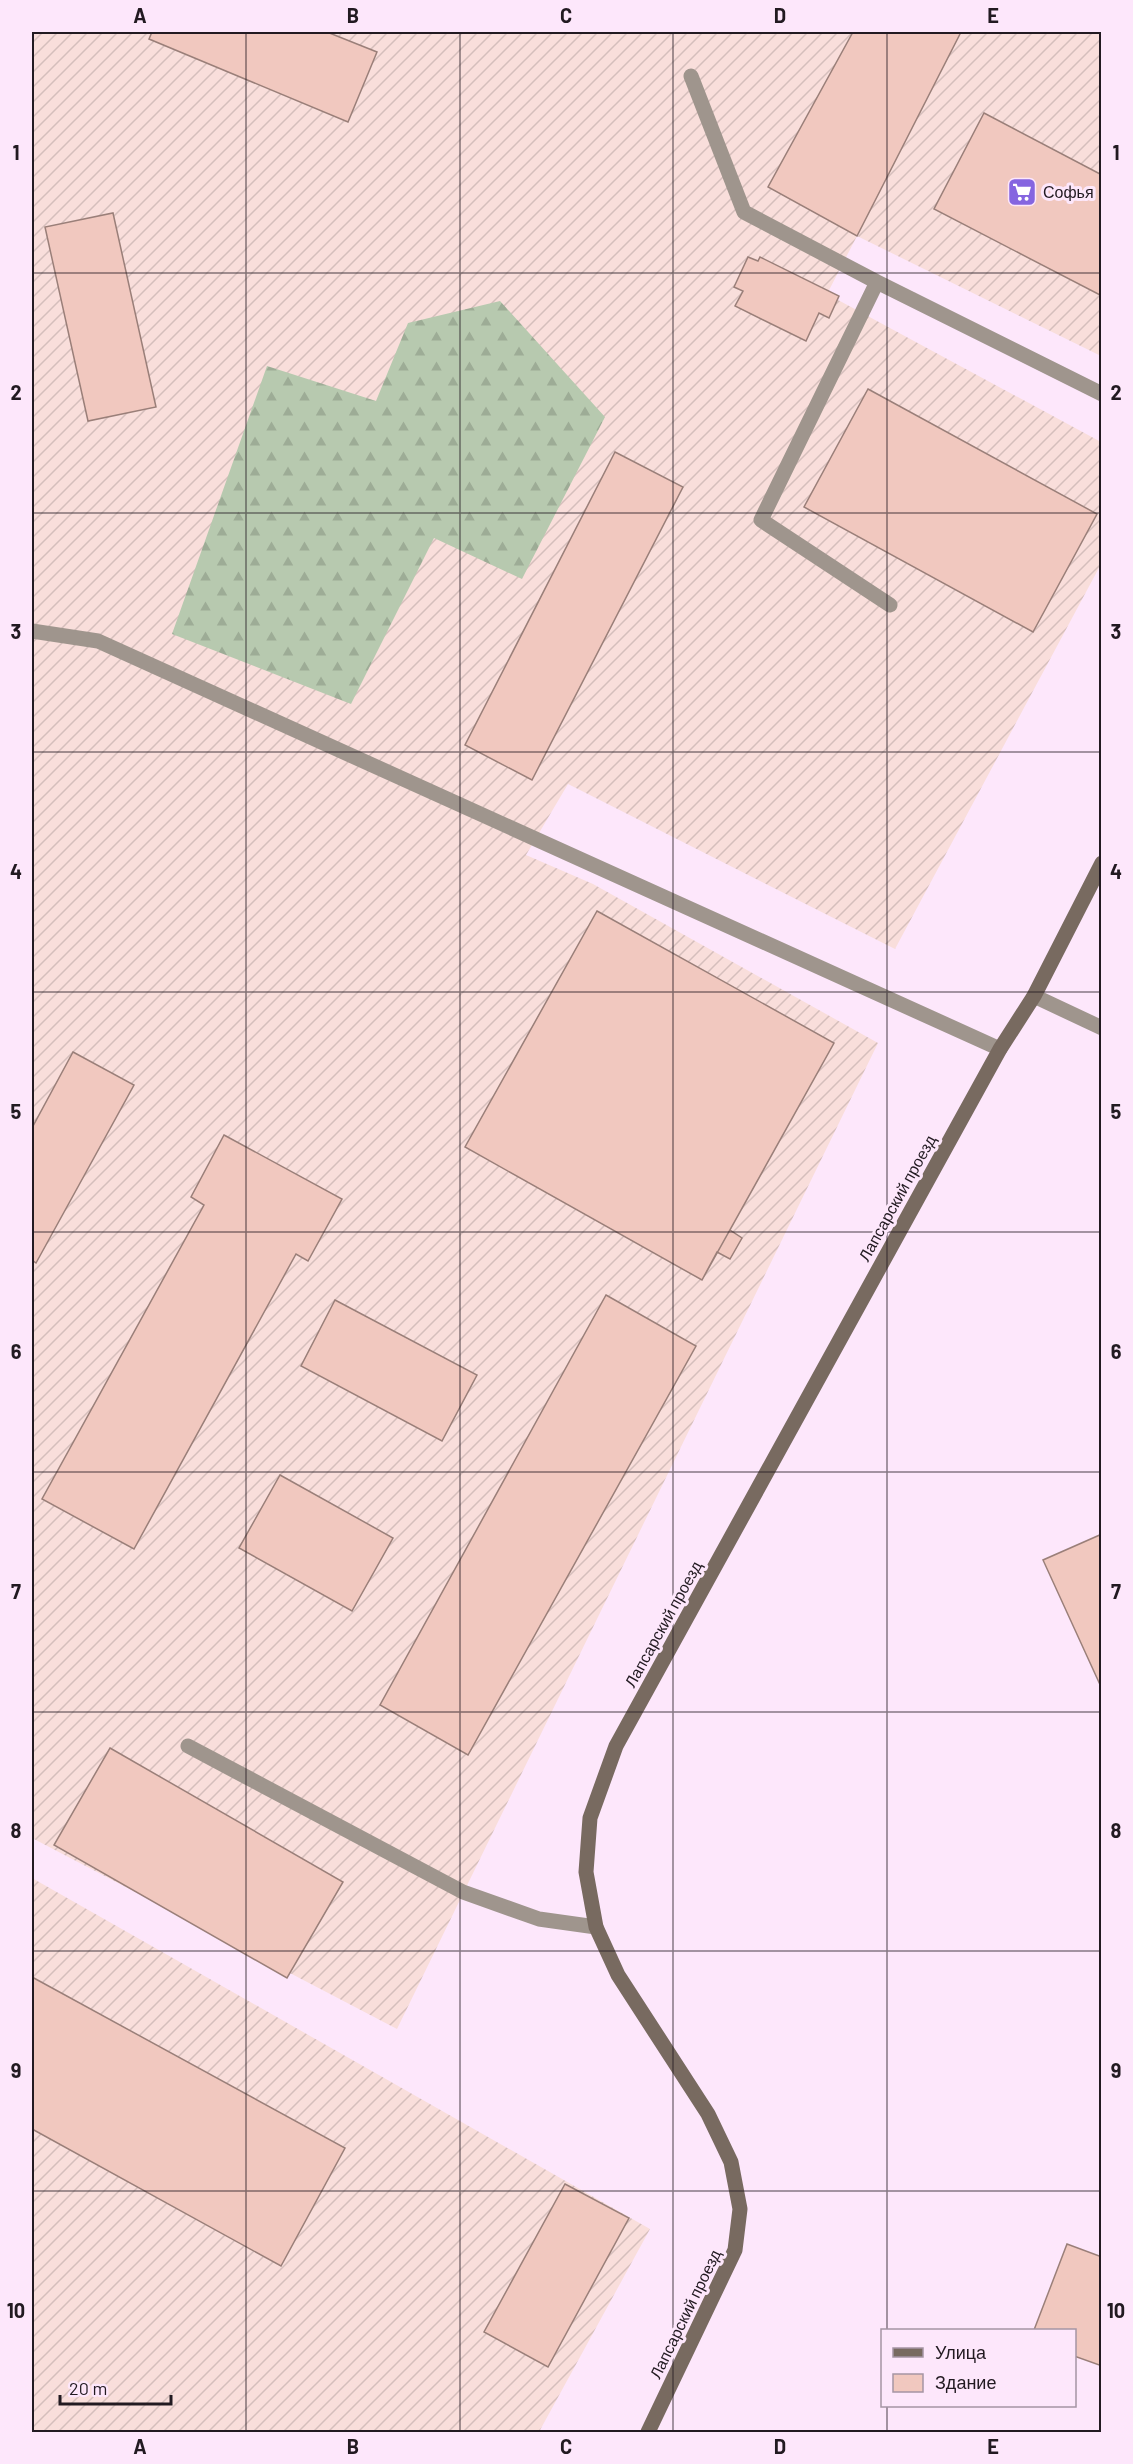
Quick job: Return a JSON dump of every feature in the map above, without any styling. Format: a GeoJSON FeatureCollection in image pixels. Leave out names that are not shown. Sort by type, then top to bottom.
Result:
{"type":"FeatureCollection","features":[{"type":"Feature","properties":{"kind":"street"},"geometry":{"type":"LineString","coordinates":[[691,76],[744,212],[877,282],[1101,394]]}},
{"type":"Feature","properties":{"kind":"street"},"geometry":{"type":"LineString","coordinates":[[877,282],[761,520],[890,604]]}},
{"type":"Feature","properties":{"kind":"street"},"geometry":{"type":"LineString","coordinates":[[32,631],[98,640],[1000,1049]]}},
{"type":"Feature","properties":{"kind":"street","name":"Лапсарский проезд"},"geometry":{"type":"LineString","coordinates":[[648,2433],[735,2250],[740,2209],[731,2162],[708,2114],[618,1976],[596,1927],[586,1872],[590,1818],[616,1746],[1000,1049],[1034,996],[1101,863]]}},
{"type":"Feature","properties":{"kind":"street"},"geometry":{"type":"LineString","coordinates":[[1034,996],[1101,1028]]}},
{"type":"Feature","properties":{"kind":"street"},"geometry":{"type":"LineString","coordinates":[[188,1746],[463,1892],[539,1919],[596,1927]]}},
{"type":"Feature","properties":{"kind":"shaded area"},"geometry":{"type":"Polygon","coordinates":[[[32,32],[1101,32],[1101,356],[857,236],[827,294],[1101,442],[1101,564],[895,949],[568,784],[526,855],[593,884],[878,1043],[397,2029],[32,1838],[32,32]]]}},
{"type":"Feature","properties":{"kind":"shaded area"},"geometry":{"type":"Polygon","coordinates":[[[32,1878],[650,2229],[539,2432],[32,2432],[32,1878]]]}},
{"type":"Feature","properties":{"kind":"green space"},"geometry":{"type":"Polygon","coordinates":[[[500,301],[605,417],[522,579],[434,538],[351,704],[172,634],[267,366],[376,401],[408,323],[500,301]]]}},
{"type":"Feature","properties":{"kind":"building"},"geometry":{"type":"Polygon","coordinates":[[[152,32],[327,32],[377,52],[348,122],[149,39],[152,32]]]}},
{"type":"Feature","properties":{"kind":"building"},"geometry":{"type":"Polygon","coordinates":[[[853,32],[961,32],[857,236],[768,187],[853,32]]]}},
{"type":"Feature","properties":{"kind":"building","name":"Софья"},"geometry":{"type":"Polygon","coordinates":[[[984,113],[1102,175],[1102,296],[934,209],[984,113]]]}},
{"type":"Feature","properties":{"kind":"building"},"geometry":{"type":"Polygon","coordinates":[[[113,213],[156,407],[88,421],[45,227],[113,213]]]}},
{"type":"Feature","properties":{"kind":"building"},"geometry":{"type":"Polygon","coordinates":[[[748,257],[758,261],[760,257],[839,296],[829,318],[819,313],[806,341],[735,306],[743,291],[734,287],[748,257]]]}},
{"type":"Feature","properties":{"kind":"building"},"geometry":{"type":"Polygon","coordinates":[[[868,389],[1097,514],[1033,632],[804,507],[868,389]]]}},
{"type":"Feature","properties":{"kind":"building"},"geometry":{"type":"Polygon","coordinates":[[[615,452],[683,487],[532,780],[465,745],[615,452]]]}},
{"type":"Feature","properties":{"kind":"building"},"geometry":{"type":"Polygon","coordinates":[[[597,911],[834,1043],[702,1280],[465,1147],[597,911]]]}},
{"type":"Feature","properties":{"kind":"building"},"geometry":{"type":"Polygon","coordinates":[[[597,911],[834,1043],[730,1230],[742,1238],[730,1259],[717,1252],[702,1280],[465,1147],[597,911]]]}},
{"type":"Feature","properties":{"kind":"building"},"geometry":{"type":"Polygon","coordinates":[[[73,1052],[134,1085],[36,1263],[32,1260],[32,1128],[73,1052]]]}},
{"type":"Feature","properties":{"kind":"building"},"geometry":{"type":"Polygon","coordinates":[[[224,1135],[342,1199],[308,1261],[296,1254],[134,1549],[42,1499],[204,1205],[191,1197],[224,1135]]]}},
{"type":"Feature","properties":{"kind":"building"},"geometry":{"type":"Polygon","coordinates":[[[606,1295],[696,1346],[468,1755],[380,1705],[606,1295]]]}},
{"type":"Feature","properties":{"kind":"building"},"geometry":{"type":"Polygon","coordinates":[[[335,1300],[477,1375],[442,1441],[301,1366],[335,1300]]]}},
{"type":"Feature","properties":{"kind":"building"},"geometry":{"type":"Polygon","coordinates":[[[280,1475],[393,1538],[352,1611],[239,1548],[280,1475]]]}},
{"type":"Feature","properties":{"kind":"building"},"geometry":{"type":"Polygon","coordinates":[[[1102,1534],[1102,1689],[1043,1560],[1102,1534]]]}},
{"type":"Feature","properties":{"kind":"building"},"geometry":{"type":"Polygon","coordinates":[[[110,1748],[343,1882],[287,1978],[54,1845],[110,1748]]]}},
{"type":"Feature","properties":{"kind":"building"},"geometry":{"type":"Polygon","coordinates":[[[32,1977],[345,2148],[281,2266],[32,2129],[32,1977]]]}},
{"type":"Feature","properties":{"kind":"building"},"geometry":{"type":"Polygon","coordinates":[[[565,2184],[629,2218],[548,2367],[484,2332],[565,2184]]]}},
{"type":"Feature","properties":{"kind":"building"},"geometry":{"type":"Polygon","coordinates":[[[1067,2244],[1102,2257],[1102,2366],[1076,2357],[1076,2329],[1034,2329],[1067,2244]]]}},
{"type":"Feature","properties":{"kind":"place","name":"Софья"},"geometry":{"type":"Point","coordinates":[1022,192]}}]}
